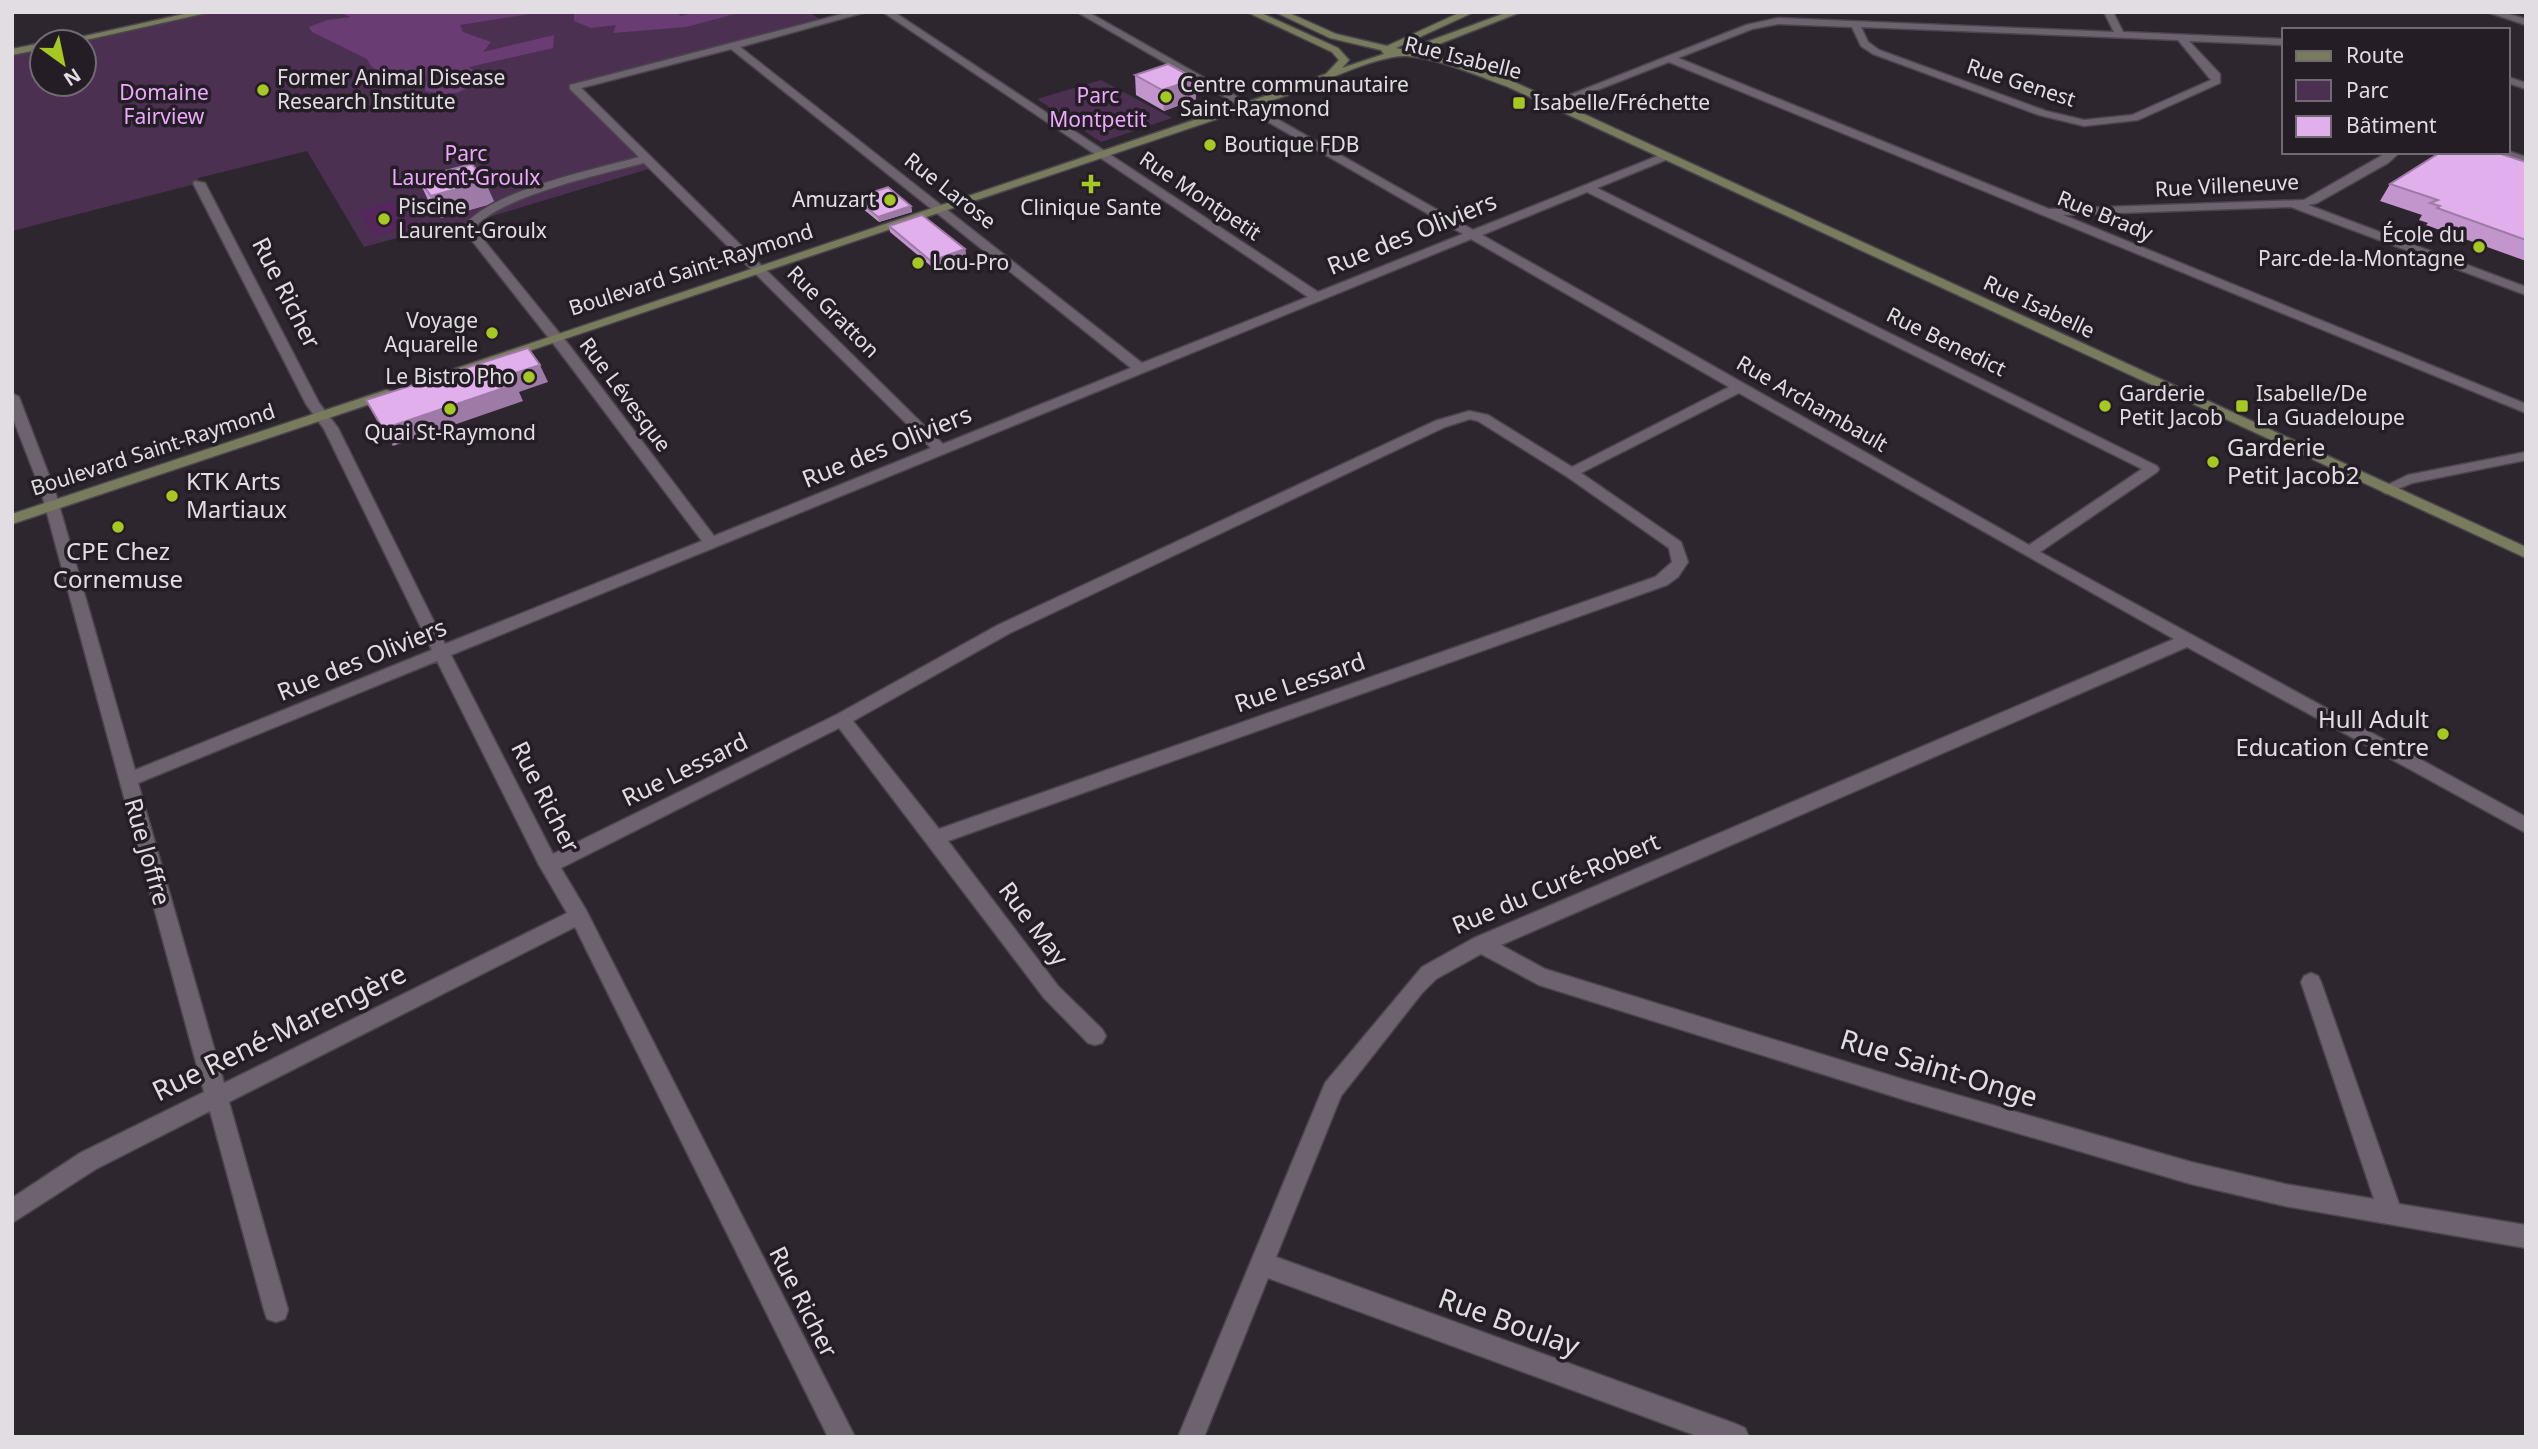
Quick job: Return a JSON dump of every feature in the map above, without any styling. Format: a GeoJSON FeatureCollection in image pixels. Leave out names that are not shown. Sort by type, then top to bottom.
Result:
{"type":"FeatureCollection","features":[{"type":"Feature","properties":{"kind":"street"},"geometry":{"type":"LineString","coordinates":[[98,35],[207,12]]}},
{"type":"Feature","properties":{"kind":"street"},"geometry":{"type":"LineString","coordinates":[[733,46],[862,12]]}},
{"type":"Feature","properties":{"kind":"street","name":"Rue Montpetit"},"geometry":{"type":"LineString","coordinates":[[887,12],[1317,298]]}},
{"type":"Feature","properties":{"kind":"street","name":"Rue Archambault"},"geometry":{"type":"LineString","coordinates":[[1082,12],[2029,552],[2526,826]]}},
{"type":"Feature","properties":{"kind":"street"},"geometry":{"type":"LineString","coordinates":[[1251,12],[1335,50],[1344,60],[1328,77]]}},
{"type":"Feature","properties":{"kind":"street"},"geometry":{"type":"LineString","coordinates":[[1279,12],[1333,36],[1384,53]]}},
{"type":"Feature","properties":{"kind":"street","name":"Boulevard Saint-Raymond"},"geometry":{"type":"LineString","coordinates":[[12,519],[1246,106],[1328,77],[1470,12]]}},
{"type":"Feature","properties":{"kind":"street","name":"Boulevard Saint-Raymond"},"geometry":{"type":"LineString","coordinates":[[1384,53],[1406,53],[1517,12]]}},
{"type":"Feature","properties":{"kind":"street"},"geometry":{"type":"LineString","coordinates":[[2108,12],[2120,35]]}},
{"type":"Feature","properties":{"kind":"street"},"geometry":{"type":"LineString","coordinates":[[2491,12],[2526,22]]}},
{"type":"Feature","properties":{"kind":"street"},"geometry":{"type":"LineString","coordinates":[[1552,104],[1767,22],[2282,42]]}},
{"type":"Feature","properties":{"kind":"street","name":"Rue Genest"},"geometry":{"type":"LineString","coordinates":[[1854,24],[1864,44],[1876,52],[2043,113],[2084,123],[2134,118],[2216,81],[2216,76],[2181,38]]}},
{"type":"Feature","properties":{"kind":"street"},"geometry":{"type":"LineString","coordinates":[[1441,38],[1440,52],[1457,65]]}},
{"type":"Feature","properties":{"kind":"street"},"geometry":{"type":"LineString","coordinates":[[1320,44],[1384,53]]}},
{"type":"Feature","properties":{"kind":"street","name":"Rue Gratton"},"geometry":{"type":"LineString","coordinates":[[733,46],[574,87],[941,450]]}},
{"type":"Feature","properties":{"kind":"street","name":"Rue Larose"},"geometry":{"type":"LineString","coordinates":[[733,46],[1142,369]]}},
{"type":"Feature","properties":{"kind":"street","name":"Rue Isabelle"},"geometry":{"type":"LineString","coordinates":[[1384,53],[1535,97]]}},
{"type":"Feature","properties":{"kind":"street","name":"Rue Isabelle"},"geometry":{"type":"LineString","coordinates":[[1406,53],[1491,76],[2526,553]]}},
{"type":"Feature","properties":{"kind":"street","name":"Rue Brady"},"geometry":{"type":"LineString","coordinates":[[1669,58],[2526,409]]}},
{"type":"Feature","properties":{"kind":"street","name":"Rue Villeneuve"},"geometry":{"type":"LineString","coordinates":[[2047,213],[2294,204],[2313,201],[2384,162],[2393,154]]}},
{"type":"Feature","properties":{"kind":"street"},"geometry":{"type":"LineString","coordinates":[[2506,154],[2526,161]]}},
{"type":"Feature","properties":{"kind":"street","name":"Rue des Oliviers"},"geometry":{"type":"LineString","coordinates":[[127,780],[1664,157]]}},
{"type":"Feature","properties":{"kind":"street","name":"Rue Lévesque"},"geometry":{"type":"LineString","coordinates":[[646,159],[516,198],[483,212],[468,223],[468,228],[556,337],[712,544]]}},
{"type":"Feature","properties":{"kind":"street","name":"Rue Richer"},"geometry":{"type":"LineString","coordinates":[[199,183],[313,404],[322,416],[549,865],[579,916],[842,1437]]}},
{"type":"Feature","properties":{"kind":"street","name":"Rue Benedict"},"geometry":{"type":"LineString","coordinates":[[1588,188],[2152,468],[2029,552]]}},
{"type":"Feature","properties":{"kind":"street"},"geometry":{"type":"LineString","coordinates":[[2294,204],[2526,292]]}},
{"type":"Feature","properties":{"kind":"street"},"geometry":{"type":"LineString","coordinates":[[1571,473],[1740,387]]}},
{"type":"Feature","properties":{"kind":"street","name":"Rue Joffre"},"geometry":{"type":"LineString","coordinates":[[12,397],[52,506],[276,1310]]}},
{"type":"Feature","properties":{"kind":"street","name":"Rue Lessard"},"geometry":{"type":"LineString","coordinates":[[549,865],[842,719],[1040,611],[1455,417],[1469,415],[1483,418],[1571,473],[1676,546],[1680,562],[1672,573],[1661,581],[935,838]]}},
{"type":"Feature","properties":{"kind":"street"},"geometry":{"type":"LineString","coordinates":[[2386,489],[2408,479],[2526,456]]}},
{"type":"Feature","properties":{"kind":"street","name":"Rue du Curé-Robert"},"geometry":{"type":"LineString","coordinates":[[1191,1437],[1333,1090],[1429,973],[1451,958],[1481,944],[2190,639]]}},
{"type":"Feature","properties":{"kind":"street"},"geometry":{"type":"LineString","coordinates":[[842,719],[935,838]]}},
{"type":"Feature","properties":{"kind":"street","name":"Rue May"},"geometry":{"type":"LineString","coordinates":[[935,838],[1051,992],[1095,1036]]}},
{"type":"Feature","properties":{"kind":"street","name":"Rue René-Marengère"},"geometry":{"type":"LineString","coordinates":[[12,1212],[88,1161],[579,916]]}},
{"type":"Feature","properties":{"kind":"street","name":"Rue Saint-Onge"},"geometry":{"type":"LineString","coordinates":[[1481,944],[1539,976],[1905,1090],[2191,1173],[2285,1195],[2526,1237]]}},
{"type":"Feature","properties":{"kind":"street"},"geometry":{"type":"LineString","coordinates":[[2311,982],[2391,1215]]}},
{"type":"Feature","properties":{"kind":"street","name":"Rue Boulay"},"geometry":{"type":"LineString","coordinates":[[1263,1264],[1736,1437]]}},
{"type":"Feature","properties":{"kind":"green space","name":"Domaine Fairview"},"geometry":{"type":"Polygon","coordinates":[[[207,12],[809,12],[824,22],[575,87],[655,167],[469,223],[444,225],[364,247],[307,151],[198,178],[199,183],[12,231],[12,52],[28,49],[28,98],[98,98],[98,35],[207,12]]]}},
{"type":"Feature","properties":{"kind":"green space","name":"Parc Montpetit"},"geometry":{"type":"Polygon","coordinates":[[[1101,80],[1172,118],[1101,142],[1037,99],[1101,80]]]}},
{"type":"Feature","properties":{"kind":"shaded area"},"geometry":{"type":"Polygon","coordinates":[[[336,12],[542,12],[460,25],[463,32],[491,42],[483,52],[554,35],[553,48],[469,67],[482,78],[455,93],[434,93],[425,91],[426,76],[377,71],[367,59],[312,32],[309,27],[327,20],[351,17],[336,12]]]}},
{"type":"Feature","properties":{"kind":"shaded area"},"geometry":{"type":"Polygon","coordinates":[[[574,12],[675,12],[681,16],[696,12],[735,14],[686,27],[613,33],[616,25],[591,28],[574,21],[574,12]]]}},
{"type":"Feature","properties":{"kind":"shaded area","name":"Piscine Laurent-Groulx"},"geometry":{"type":"Polygon","coordinates":[[[393,201],[411,226],[374,236],[357,211],[393,201]]]}},
{"type":"Feature","properties":{"kind":"building"},"geometry":{"type":"Polygon","coordinates":[[[1168,64],[1196,79],[1162,90],[1135,75],[1168,64]]]}},
{"type":"Feature","properties":{"kind":"building"},"geometry":{"type":"Polygon","coordinates":[[[2438,154],[2501,154],[2526,162],[2526,240],[2437,208],[2440,206],[2430,203],[2438,200],[2390,184],[2438,154]]]}},
{"type":"Feature","properties":{"kind":"building"},"geometry":{"type":"Polygon","coordinates":[[[472,164],[484,179],[431,196],[418,178],[472,164]]]}},
{"type":"Feature","properties":{"kind":"building"},"geometry":{"type":"Polygon","coordinates":[[[888,187],[911,206],[878,217],[855,198],[888,187]]]}},
{"type":"Feature","properties":{"kind":"building"},"geometry":{"type":"Polygon","coordinates":[[[922,215],[965,249],[931,261],[889,226],[922,215]]]}},
{"type":"Feature","properties":{"kind":"building"},"geometry":{"type":"Polygon","coordinates":[[[528,348],[540,365],[509,375],[515,384],[383,429],[366,400],[528,348]]]}},
{"type":"Feature","properties":{"kind":"place","name":"Former Animal Disease Research Institute"},"geometry":{"type":"Point","coordinates":[263,90]}},
{"type":"Feature","properties":{"kind":"place","name":"Centre communautaire Saint-Raymond"},"geometry":{"type":"Point","coordinates":[1166,97]}},
{"type":"Feature","properties":{"kind":"place","name":"Isabelle/Fréchette"},"geometry":{"type":"Point","coordinates":[1519,103]}},
{"type":"Feature","properties":{"kind":"place","name":"Boutique FDB"},"geometry":{"type":"Point","coordinates":[1210,145]}},
{"type":"Feature","properties":{"kind":"place","name":"Clinique Sante"},"geometry":{"type":"Point","coordinates":[1091,184]}},
{"type":"Feature","properties":{"kind":"place","name":"Amuzart"},"geometry":{"type":"Point","coordinates":[890,200]}},
{"type":"Feature","properties":{"kind":"place","name":"Piscine Laurent-Groulx"},"geometry":{"type":"Point","coordinates":[384,219]}},
{"type":"Feature","properties":{"kind":"place","name":"École du Parc-de-la-Montagne"},"geometry":{"type":"Point","coordinates":[2479,247]}},
{"type":"Feature","properties":{"kind":"place","name":"Lou-Pro"},"geometry":{"type":"Point","coordinates":[918,263]}},
{"type":"Feature","properties":{"kind":"place","name":"Voyage Aquarelle"},"geometry":{"type":"Point","coordinates":[492,333]}},
{"type":"Feature","properties":{"kind":"place","name":"Le Bistro Pho"},"geometry":{"type":"Point","coordinates":[529,377]}},
{"type":"Feature","properties":{"kind":"place","name":"Garderie Petit Jacob"},"geometry":{"type":"Point","coordinates":[2105,406]}},
{"type":"Feature","properties":{"kind":"place","name":"Isabelle/De La Guadeloupe"},"geometry":{"type":"Point","coordinates":[2242,406]}},
{"type":"Feature","properties":{"kind":"place","name":"Quai St-Raymond"},"geometry":{"type":"Point","coordinates":[450,409]}},
{"type":"Feature","properties":{"kind":"place","name":"Garderie Petit Jacob2"},"geometry":{"type":"Point","coordinates":[2213,462]}},
{"type":"Feature","properties":{"kind":"place","name":"KTK Arts Martiaux"},"geometry":{"type":"Point","coordinates":[172,496]}},
{"type":"Feature","properties":{"kind":"place","name":"CPE Chez Cornemuse"},"geometry":{"type":"Point","coordinates":[118,527]}},
{"type":"Feature","properties":{"kind":"place","name":"Hull Adult Education Centre"},"geometry":{"type":"Point","coordinates":[2443,734]}},
{"type":"Feature","properties":{"kind":"park label","name":"Parc Laurent-Groulx"},"geometry":{"type":"Point","coordinates":[466,166]}}]}
